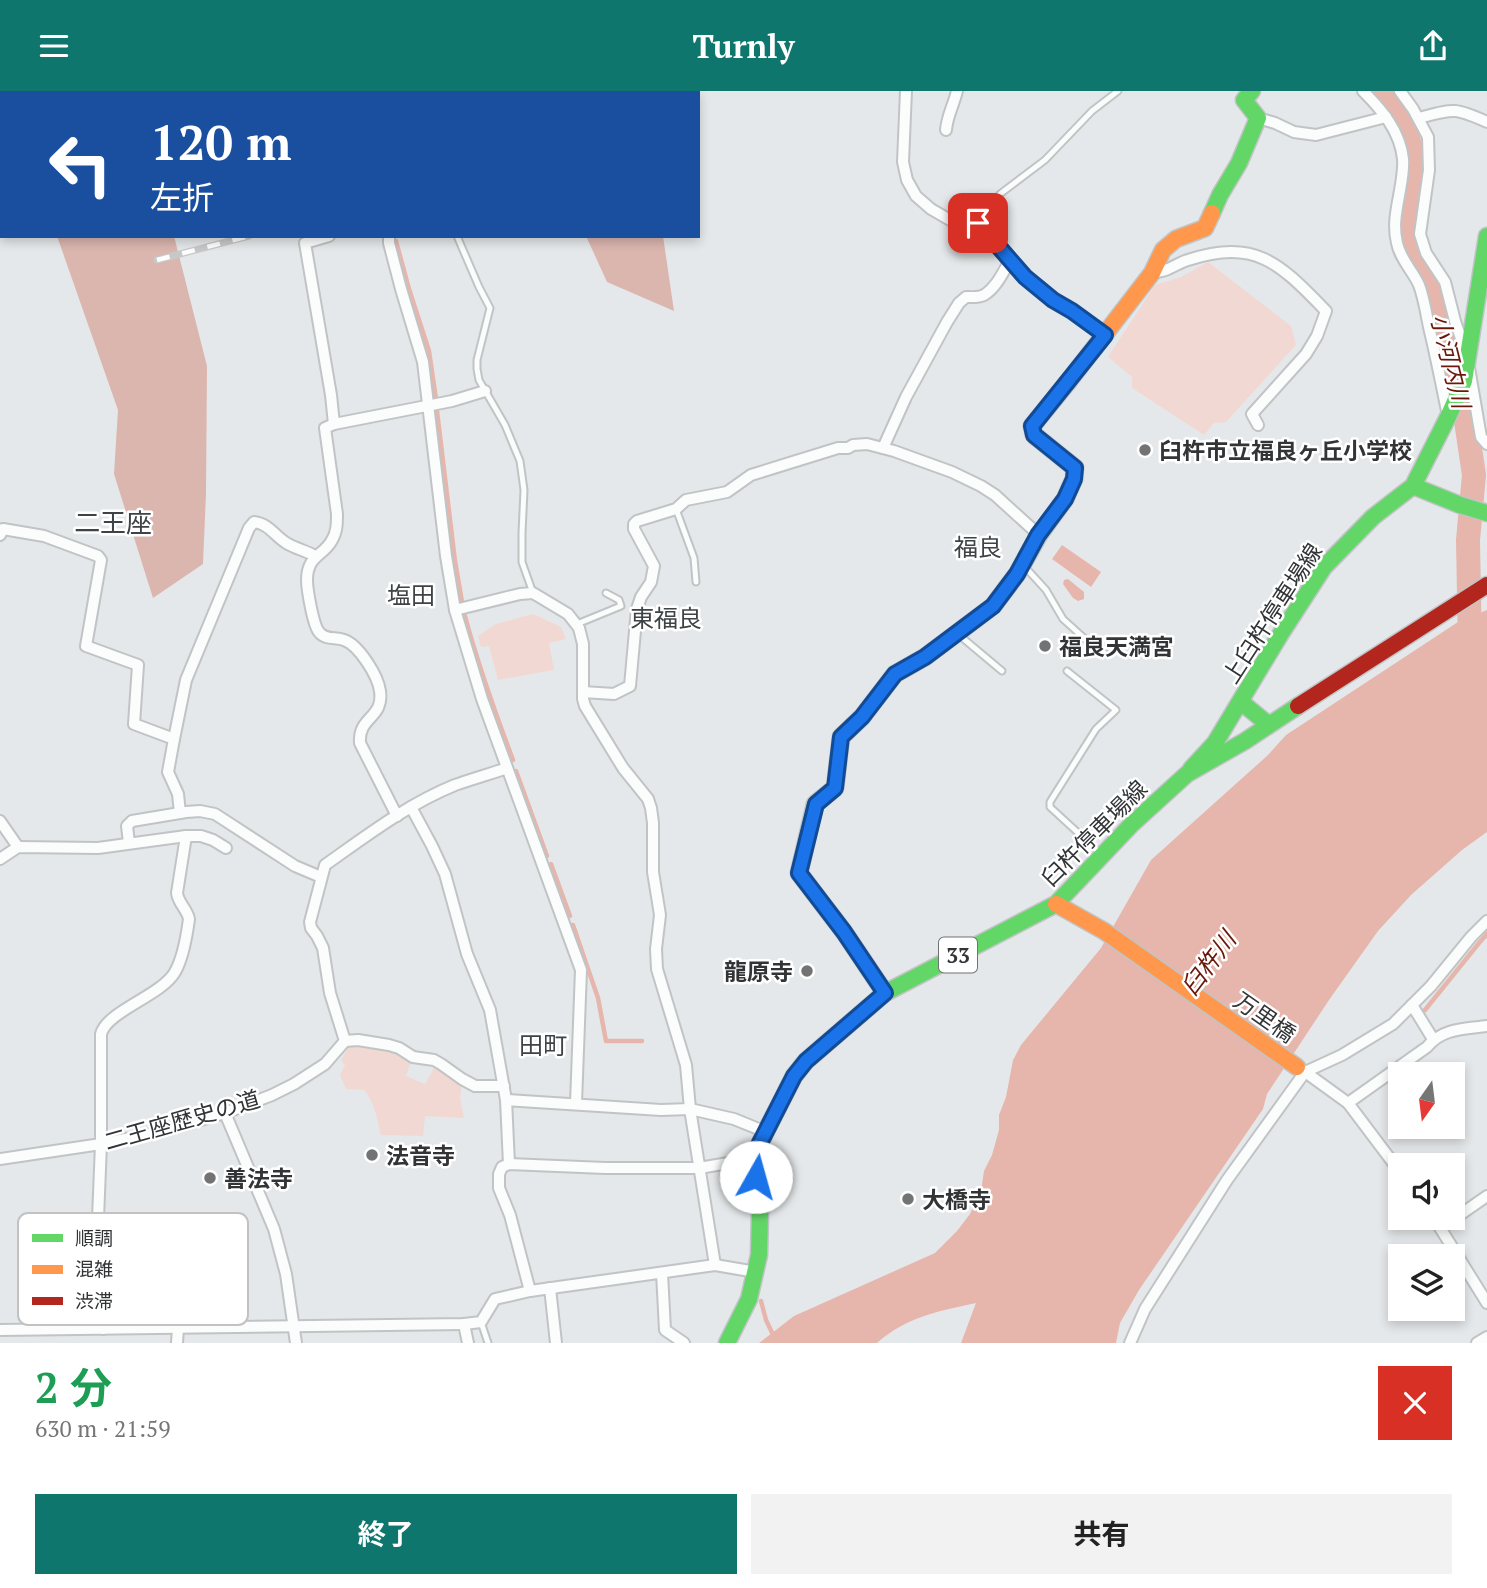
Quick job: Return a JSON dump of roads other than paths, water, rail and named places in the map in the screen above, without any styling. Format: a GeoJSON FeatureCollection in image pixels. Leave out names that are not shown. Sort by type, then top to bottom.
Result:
{"type":"FeatureCollection","features":[{"type":"Feature","properties":{"kind":"main road"},"geometry":{"type":"LineString","coordinates":[[885,993],[844,932],[799,873],[816,804],[835,788],[841,737],[862,717],[895,674],[925,657],[993,606],[1023,564],[1038,535],[1065,499],[1074,479],[1075,468],[1034,435],[1032,426],[1152,273],[1163,250],[1176,239],[1205,228],[1239,163],[1258,118],[1244,100],[1252,91]]}},
{"type":"Feature","properties":{"kind":"main road"},"geometry":{"type":"LineString","coordinates":[[1466,356],[1487,236]]}},
{"type":"Feature","properties":{"kind":"main road","name":"上臼杵停車場線"},"geometry":{"type":"LineString","coordinates":[[1187,774],[1215,743],[1324,567],[1373,517],[1413,486],[1464,381],[1466,356]]}},
{"type":"Feature","properties":{"kind":"main road"},"geometry":{"type":"LineString","coordinates":[[1413,486],[1484,512]]}},
{"type":"Feature","properties":{"kind":"main road","name":"臼杵停車場線"},"geometry":{"type":"LineString","coordinates":[[726,1343],[745,1308],[756,1272],[760,1214],[756,1173],[760,1143],[794,1076],[806,1061],[885,993],[1056,904],[1132,824],[1187,774],[1245,741],[1482,588]]}},
{"type":"Feature","properties":{"kind":"main road"},"geometry":{"type":"LineString","coordinates":[[1241,702],[1269,725]]}},
{"type":"Feature","properties":{"kind":"main road","name":"万里橋"},"geometry":{"type":"LineString","coordinates":[[1056,904],[1104,931],[1301,1069]]}},
{"type":"Feature","properties":{"kind":"street"},"geometry":{"type":"LineString","coordinates":[[906,91],[903,162],[907,180],[916,196],[950,221],[978,223],[1025,277],[1053,300],[1105,335]]}},
{"type":"Feature","properties":{"kind":"street"},"geometry":{"type":"LineString","coordinates":[[906,108],[914,91]]}},
{"type":"Feature","properties":{"kind":"street"},"geometry":{"type":"LineString","coordinates":[[946,129],[946,120],[957,91]]}},
{"type":"Feature","properties":{"kind":"street"},"geometry":{"type":"LineString","coordinates":[[1363,91],[1377,105],[1395,131],[1403,159],[1394,223],[1397,244],[1402,258],[1419,284],[1448,417]]}},
{"type":"Feature","properties":{"kind":"street"},"geometry":{"type":"LineString","coordinates":[[1400,91],[1429,137],[1429,170],[1420,234],[1426,253],[1445,282],[1466,356],[1481,437],[1487,444]]}},
{"type":"Feature","properties":{"kind":"street"},"geometry":{"type":"LineString","coordinates":[[1419,118],[1460,110],[1487,121]]}},
{"type":"Feature","properties":{"kind":"street"},"geometry":{"type":"LineString","coordinates":[[1258,118],[1294,132],[1316,135],[1386,117]]}},
{"type":"Feature","properties":{"kind":"street"},"geometry":{"type":"LineString","coordinates":[[323,238],[305,243],[334,424]]}},
{"type":"Feature","properties":{"kind":"street"},"geometry":{"type":"LineString","coordinates":[[389,238],[401,289],[420,349],[446,556],[456,610],[482,699],[581,970],[576,1103]]}},
{"type":"Feature","properties":{"kind":"street"},"geometry":{"type":"LineString","coordinates":[[1152,273],[1185,260],[1215,253],[1258,255],[1278,266],[1326,311],[1306,354],[1252,414],[1258,425]]}},
{"type":"Feature","properties":{"kind":"street"},"geometry":{"type":"LineString","coordinates":[[883,448],[906,397],[959,303],[966,297],[986,294],[1010,260]]}},
{"type":"Feature","properties":{"kind":"street"},"geometry":{"type":"LineString","coordinates":[[397,817],[360,743],[359,734],[363,725],[378,711],[381,702],[380,688],[368,663],[355,647],[344,640],[323,636],[317,631],[314,621],[307,573],[315,556],[328,547],[337,528],[325,428],[452,401],[485,391]]}},
{"type":"Feature","properties":{"kind":"street"},"geometry":{"type":"LineString","coordinates":[[583,692],[614,694],[630,686],[637,610],[641,597],[651,582],[654,566],[634,529],[634,524],[649,516],[676,509],[686,500],[727,492],[751,475],[765,470],[853,445],[883,448],[952,472],[981,486],[1008,506],[1038,535]]}},
{"type":"Feature","properties":{"kind":"street"},"geometry":{"type":"LineString","coordinates":[[180,814],[178,795],[168,772],[186,680],[248,528],[254,522],[262,523],[284,541],[315,556]]}},
{"type":"Feature","properties":{"kind":"street"},"geometry":{"type":"LineString","coordinates":[[0,535],[3,529],[44,536],[98,556],[101,560],[86,646],[138,664],[134,724],[174,739]]}},
{"type":"Feature","properties":{"kind":"street"},"geometry":{"type":"LineString","coordinates":[[456,610],[533,593],[568,614],[578,626],[583,644],[584,706],[623,768],[648,799],[653,823],[653,872],[660,915],[656,949],[657,969],[686,1065],[690,1109],[715,1265]]}},
{"type":"Feature","properties":{"kind":"street"},"geometry":{"type":"LineString","coordinates":[[504,1086],[480,1087],[469,1083],[441,1063],[413,1057],[389,1045],[358,1040],[345,1041],[330,993],[323,949],[311,929],[310,922],[325,865],[411,807],[454,786],[507,768]]}},
{"type":"Feature","properties":{"kind":"street"},"geometry":{"type":"LineString","coordinates":[[411,807],[445,874],[467,954],[490,1010],[506,1100],[509,1164]]}},
{"type":"Feature","properties":{"kind":"street"},"geometry":{"type":"LineString","coordinates":[[128,843],[129,823],[200,811],[215,814],[295,866],[321,877]]}},
{"type":"Feature","properties":{"kind":"street"},"geometry":{"type":"LineString","coordinates":[[0,821],[18,847]]}},
{"type":"Feature","properties":{"kind":"street"},"geometry":{"type":"LineString","coordinates":[[98,1213],[102,1030],[107,1021],[165,983],[177,969],[189,919],[177,893],[186,836]]}},
{"type":"Feature","properties":{"kind":"street"},"geometry":{"type":"LineString","coordinates":[[0,859],[18,847],[98,848],[186,836],[213,840],[226,848]]}},
{"type":"Feature","properties":{"kind":"street"},"geometry":{"type":"LineString","coordinates":[[1130,1343],[1145,1310],[1301,1069],[1342,1055],[1393,1024],[1431,986],[1487,921]]}},
{"type":"Feature","properties":{"kind":"street"},"geometry":{"type":"LineString","coordinates":[[1412,1005],[1433,1039]]}},
{"type":"Feature","properties":{"kind":"street"},"geometry":{"type":"LineString","coordinates":[[1348,1103],[1427,1047],[1433,1039],[1451,1030],[1487,1026]]}},
{"type":"Feature","properties":{"kind":"street","name":"二王座歴史の道"},"geometry":{"type":"LineString","coordinates":[[0,1159],[101,1144],[159,1132],[225,1113],[294,1084],[325,1064],[345,1041]]}},
{"type":"Feature","properties":{"kind":"street"},"geometry":{"type":"LineString","coordinates":[[1301,1069],[1348,1103],[1388,1157]]}},
{"type":"Feature","properties":{"kind":"street"},"geometry":{"type":"LineString","coordinates":[[506,1100],[661,1110],[690,1109],[734,1119],[766,1132]]}},
{"type":"Feature","properties":{"kind":"street"},"geometry":{"type":"LineString","coordinates":[[225,1113],[274,1229],[286,1274],[296,1343]]}},
{"type":"Feature","properties":{"kind":"street"},"geometry":{"type":"LineString","coordinates":[[530,1291],[510,1215],[499,1188],[502,1167],[509,1164],[699,1168],[758,1158]]}},
{"type":"Feature","properties":{"kind":"street"},"geometry":{"type":"LineString","coordinates":[[1465,1212],[1487,1196]]}},
{"type":"Feature","properties":{"kind":"street"},"geometry":{"type":"LineString","coordinates":[[1442,1230],[1487,1303]]}},
{"type":"Feature","properties":{"kind":"street"},"geometry":{"type":"LineString","coordinates":[[0,1330],[464,1324],[481,1322],[495,1299],[530,1291],[715,1265],[756,1272]]}},
{"type":"Feature","properties":{"kind":"street"},"geometry":{"type":"LineString","coordinates":[[662,1273],[664,1330],[684,1343]]}},
{"type":"Feature","properties":{"kind":"street"},"geometry":{"type":"LineString","coordinates":[[550,1288],[556,1343]]}},
{"type":"Feature","properties":{"kind":"street"},"geometry":{"type":"LineString","coordinates":[[464,1324],[468,1343]]}},
{"type":"Feature","properties":{"kind":"street"},"geometry":{"type":"LineString","coordinates":[[103,1325],[103,1329]]}},
{"type":"Feature","properties":{"kind":"street"},"geometry":{"type":"LineString","coordinates":[[177,1343],[178,1328]]}},
{"type":"Feature","properties":{"kind":"street"},"geometry":{"type":"LineString","coordinates":[[1477,1343],[1487,1336]]}},
{"type":"Feature","properties":{"kind":"lane"},"geometry":{"type":"LineString","coordinates":[[978,223],[1000,194],[1045,160],[1091,111],[1118,91]]}},
{"type":"Feature","properties":{"kind":"lane"},"geometry":{"type":"LineString","coordinates":[[458,238],[478,287],[490,308],[477,369],[479,380],[505,425],[520,461],[524,490],[522,562],[533,593]]}},
{"type":"Feature","properties":{"kind":"lane"},"geometry":{"type":"LineString","coordinates":[[676,509],[694,558],[696,582]]}},
{"type":"Feature","properties":{"kind":"lane"},"geometry":{"type":"LineString","coordinates":[[1023,564],[1046,590],[1063,619],[1107,655]]}},
{"type":"Feature","properties":{"kind":"lane"},"geometry":{"type":"LineString","coordinates":[[578,626],[621,605],[619,600],[606,593]]}},
{"type":"Feature","properties":{"kind":"lane"},"geometry":{"type":"LineString","coordinates":[[956,633],[1003,671]]}},
{"type":"Feature","properties":{"kind":"lane"},"geometry":{"type":"LineString","coordinates":[[1067,671],[1116,711],[1096,729],[1050,802],[1051,807],[1103,855]]}},
{"type":"Feature","properties":{"kind":"lane"},"geometry":{"type":"LineString","coordinates":[[481,1322],[488,1343]]}},
{"type":"Feature","properties":{"kind":"water"},"geometry":{"type":"Polygon","coordinates":[[[1062,545],[1101,572],[1091,587],[1052,559],[1062,545]]]}},
{"type":"Feature","properties":{"kind":"water"},"geometry":{"type":"Polygon","coordinates":[[[1068,579],[1084,592],[1084,599],[1078,601],[1073,598],[1063,584],[1064,580],[1068,579]]]}},
{"type":"Feature","properties":{"kind":"water","name":"臼杵川"},"geometry":{"type":"Polygon","coordinates":[[[1487,610],[1487,832],[1411,895],[1378,931],[1267,1094],[1263,1109],[1139,1290],[1120,1323],[1116,1343],[961,1343],[976,1303],[911,1321],[877,1343],[759,1343],[794,1316],[935,1253],[957,1231],[970,1214],[981,1191],[984,1171],[999,1130],[999,1115],[1006,1097],[1013,1060],[1021,1045],[1101,948],[1151,860],[1268,755],[1286,735],[1458,622],[1487,610]]]}},
{"type":"Feature","properties":{"kind":"waterway","name":"小河内川"},"geometry":{"type":"LineString","coordinates":[[1380,91],[1392,102],[1404,125],[1412,152],[1413,176],[1406,226],[1409,251],[1433,288],[1439,322],[1466,421],[1474,475],[1468,540],[1470,649]]}},
{"type":"Feature","properties":{"kind":"waterway"},"geometry":{"type":"LineString","coordinates":[[396,241],[429,351],[436,399]]}},
{"type":"Feature","properties":{"kind":"waterway"},"geometry":{"type":"LineString","coordinates":[[437,411],[462,602]]}},
{"type":"Feature","properties":{"kind":"waterway"},"geometry":{"type":"LineString","coordinates":[[465,616],[513,760]]}},
{"type":"Feature","properties":{"kind":"waterway"},"geometry":{"type":"LineString","coordinates":[[516,771],[547,856]]}},
{"type":"Feature","properties":{"kind":"waterway"},"geometry":{"type":"LineString","coordinates":[[551,864],[570,916]]}},
{"type":"Feature","properties":{"kind":"waterway"},"geometry":{"type":"LineString","coordinates":[[573,925],[598,998],[606,1041],[642,1041]]}},
{"type":"Feature","properties":{"kind":"waterway"},"geometry":{"type":"LineString","coordinates":[[1425,1010],[1487,934]]}},
{"type":"Feature","properties":{"kind":"waterway"},"geometry":{"type":"LineString","coordinates":[[761,1301],[777,1343]]}},
{"type":"Feature","properties":{"kind":"railway"},"geometry":{"type":"LineString","coordinates":[[157,260],[241,238]]}},
{"type":"Feature","properties":{"kind":"place","name":"臼杵市立福良ヶ丘小学校"},"geometry":{"type":"Point","coordinates":[1145,450]}},
{"type":"Feature","properties":{"kind":"place","name":"福良天満宮"},"geometry":{"type":"Point","coordinates":[1045,646]}},
{"type":"Feature","properties":{"kind":"place","name":"龍原寺"},"geometry":{"type":"Point","coordinates":[807,971]}},
{"type":"Feature","properties":{"kind":"place","name":"法音寺"},"geometry":{"type":"Point","coordinates":[372,1155]}},
{"type":"Feature","properties":{"kind":"place","name":"善法寺"},"geometry":{"type":"Point","coordinates":[210,1178]}},
{"type":"Feature","properties":{"kind":"place","name":"大橋寺"},"geometry":{"type":"Point","coordinates":[908,1199]}},
{"type":"Feature","properties":{"kind":"district","name":"二王座"},"geometry":{"type":"Point","coordinates":[113,522]}},
{"type":"Feature","properties":{"kind":"district","name":"福良"},"geometry":{"type":"Point","coordinates":[978,547]}},
{"type":"Feature","properties":{"kind":"district","name":"塩田"},"geometry":{"type":"Point","coordinates":[411,595]}},
{"type":"Feature","properties":{"kind":"district","name":"東福良"},"geometry":{"type":"Point","coordinates":[666,618]}},
{"type":"Feature","properties":{"kind":"district","name":"田町"},"geometry":{"type":"Point","coordinates":[543,1045]}}]}
